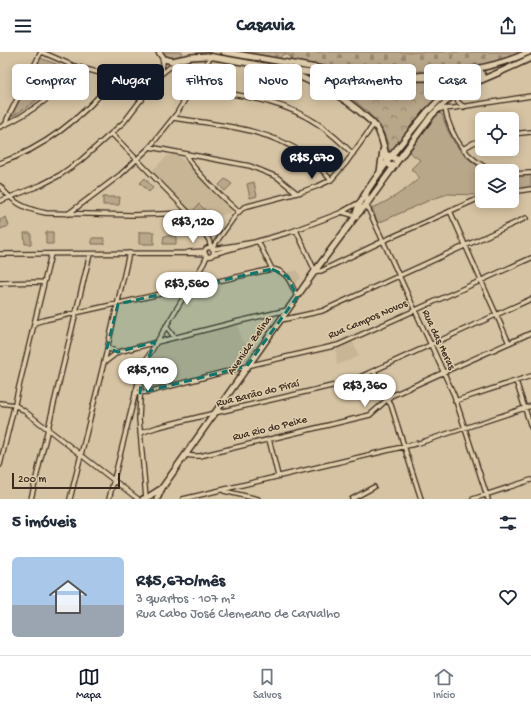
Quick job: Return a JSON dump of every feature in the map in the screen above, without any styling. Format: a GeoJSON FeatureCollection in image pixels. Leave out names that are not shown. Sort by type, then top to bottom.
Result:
{"type":"FeatureCollection","features":[{"type":"Feature","properties":{"kind":"main road"},"geometry":{"type":"LineString","coordinates":[[181,59],[188,52]]}},
{"type":"Feature","properties":{"kind":"main road"},"geometry":{"type":"LineString","coordinates":[[224,52],[288,64]]}},
{"type":"Feature","properties":{"kind":"main road"},"geometry":{"type":"LineString","coordinates":[[481,68],[529,52]]}},
{"type":"Feature","properties":{"kind":"main road"},"geometry":{"type":"LineString","coordinates":[[160,54],[168,61],[176,61],[203,55],[255,64]]}},
{"type":"Feature","properties":{"kind":"main road"},"geometry":{"type":"LineString","coordinates":[[481,80],[507,70],[531,58]]}},
{"type":"Feature","properties":{"kind":"main road"},"geometry":{"type":"LineString","coordinates":[[343,100],[374,124],[381,136],[387,162],[390,165],[395,164]]}},
{"type":"Feature","properties":{"kind":"main road"},"geometry":{"type":"LineString","coordinates":[[356,216],[361,201],[391,156],[427,112],[440,100]]}},
{"type":"Feature","properties":{"kind":"main road"},"geometry":{"type":"LineString","coordinates":[[356,216],[421,129],[437,109],[448,100]]}},
{"type":"Feature","properties":{"kind":"main road"},"geometry":{"type":"LineString","coordinates":[[383,147],[391,156],[395,158],[395,164]]}},
{"type":"Feature","properties":{"kind":"main road"},"geometry":{"type":"LineString","coordinates":[[380,172],[383,147]]}},
{"type":"Feature","properties":{"kind":"main road","name":"Avenida Zelina"},"geometry":{"type":"LineString","coordinates":[[157,499],[162,488],[247,366],[356,216]]}},
{"type":"Feature","properties":{"kind":"main road","name":"Avenida Zelina"},"geometry":{"type":"LineString","coordinates":[[148,498],[162,488]]}},
{"type":"Feature","properties":{"kind":"street"},"geometry":{"type":"LineString","coordinates":[[6,124],[7,119],[41,52],[69,64]]}},
{"type":"Feature","properties":{"kind":"street"},"geometry":{"type":"LineString","coordinates":[[160,54],[163,64]]}},
{"type":"Feature","properties":{"kind":"street"},"geometry":{"type":"LineString","coordinates":[[206,64],[211,56]]}},
{"type":"Feature","properties":{"kind":"street"},"geometry":{"type":"LineString","coordinates":[[164,72],[181,59]]}},
{"type":"Feature","properties":{"kind":"street"},"geometry":{"type":"LineString","coordinates":[[236,95],[258,99],[294,111],[319,124],[337,138],[353,154]]}},
{"type":"Feature","properties":{"kind":"street"},"geometry":{"type":"LineString","coordinates":[[437,109],[464,107],[531,96]]}},
{"type":"Feature","properties":{"kind":"street"},"geometry":{"type":"LineString","coordinates":[[0,163],[34,148],[64,129],[90,107],[97,99]]}},
{"type":"Feature","properties":{"kind":"street"},"geometry":{"type":"LineString","coordinates":[[0,127],[26,114],[47,100]]}},
{"type":"Feature","properties":{"kind":"street"},"geometry":{"type":"LineString","coordinates":[[0,201],[41,185],[60,175],[80,161],[112,134],[142,100]]}},
{"type":"Feature","properties":{"kind":"street"},"geometry":{"type":"LineString","coordinates":[[68,214],[138,160],[174,118],[185,100]]}},
{"type":"Feature","properties":{"kind":"street"},"geometry":{"type":"LineString","coordinates":[[454,108],[458,102],[464,107]]}},
{"type":"Feature","properties":{"kind":"street"},"geometry":{"type":"LineString","coordinates":[[445,109],[451,131],[462,149],[480,164]]}},
{"type":"Feature","properties":{"kind":"street"},"geometry":{"type":"LineString","coordinates":[[174,118],[268,136],[304,154],[331,180]]}},
{"type":"Feature","properties":{"kind":"street"},"geometry":{"type":"LineString","coordinates":[[109,499],[132,408],[138,393],[142,373],[148,356],[204,263],[209,251],[239,212],[248,206],[297,193],[331,180],[353,154],[374,124]]}},
{"type":"Feature","properties":{"kind":"street"},"geometry":{"type":"LineString","coordinates":[[519,133],[531,132]]}},
{"type":"Feature","properties":{"kind":"street"},"geometry":{"type":"LineString","coordinates":[[112,134],[190,213],[202,228],[207,238],[209,251],[213,255]]}},
{"type":"Feature","properties":{"kind":"street"},"geometry":{"type":"LineString","coordinates":[[462,149],[475,142]]}},
{"type":"Feature","properties":{"kind":"street"},"geometry":{"type":"LineString","coordinates":[[150,147],[256,168],[276,177],[297,193]]}},
{"type":"Feature","properties":{"kind":"street"},"geometry":{"type":"LineString","coordinates":[[186,154],[187,159],[239,212]]}},
{"type":"Feature","properties":{"kind":"street"},"geometry":{"type":"LineString","coordinates":[[519,174],[531,173]]}},
{"type":"Feature","properties":{"kind":"street"},"geometry":{"type":"LineString","coordinates":[[0,186],[16,203],[46,213],[190,213]]}},
{"type":"Feature","properties":{"kind":"street"},"geometry":{"type":"LineString","coordinates":[[519,191],[531,190]]}},
{"type":"Feature","properties":{"kind":"street","name":"Rua das Heras"},"geometry":{"type":"LineString","coordinates":[[367,192],[366,204],[444,373],[488,499]]}},
{"type":"Feature","properties":{"kind":"street"},"geometry":{"type":"LineString","coordinates":[[296,230],[315,271],[321,271],[383,241],[475,200]]}},
{"type":"Feature","properties":{"kind":"street"},"geometry":{"type":"LineString","coordinates":[[0,254],[186,253],[209,251],[256,241],[296,230],[342,212],[361,201]]}},
{"type":"Feature","properties":{"kind":"street"},"geometry":{"type":"LineString","coordinates":[[450,211],[508,343]]}},
{"type":"Feature","properties":{"kind":"street"},"geometry":{"type":"LineString","coordinates":[[342,212],[356,216]]}},
{"type":"Feature","properties":{"kind":"street"},"geometry":{"type":"LineString","coordinates":[[280,320],[322,310],[526,218]]}},
{"type":"Feature","properties":{"kind":"street"},"geometry":{"type":"LineString","coordinates":[[204,263],[213,255],[240,248],[256,241]]}},
{"type":"Feature","properties":{"kind":"street"},"geometry":{"type":"LineString","coordinates":[[256,241],[272,269]]}},
{"type":"Feature","properties":{"kind":"street"},"geometry":{"type":"LineString","coordinates":[[209,251],[213,255]]}},
{"type":"Feature","properties":{"kind":"street"},"geometry":{"type":"LineString","coordinates":[[70,499],[108,348],[129,253]]}},
{"type":"Feature","properties":{"kind":"street"},"geometry":{"type":"LineString","coordinates":[[0,465],[51,254]]}},
{"type":"Feature","properties":{"kind":"street"},"geometry":{"type":"LineString","coordinates":[[31,499],[90,254]]}},
{"type":"Feature","properties":{"kind":"street","name":"Rua Campos Novos"},"geometry":{"type":"LineString","coordinates":[[138,393],[148,392],[247,366],[338,345],[531,258]]}},
{"type":"Feature","properties":{"kind":"street"},"geometry":{"type":"LineString","coordinates":[[324,260],[332,265]]}},
{"type":"Feature","properties":{"kind":"street"},"geometry":{"type":"LineString","coordinates":[[34,324],[76,313],[272,269],[279,271],[288,277],[297,297]]}},
{"type":"Feature","properties":{"kind":"street"},"geometry":{"type":"LineString","coordinates":[[0,283],[44,282]]}},
{"type":"Feature","properties":{"kind":"street","name":"Rua Barão do Piraí"},"geometry":{"type":"LineString","coordinates":[[140,433],[158,427],[349,382],[531,299]]}},
{"type":"Feature","properties":{"kind":"street"},"geometry":{"type":"LineString","coordinates":[[104,362],[118,352],[157,341],[287,310]]}},
{"type":"Feature","properties":{"kind":"street"},"geometry":{"type":"LineString","coordinates":[[166,326],[174,337]]}},
{"type":"Feature","properties":{"kind":"street","name":"Rua Rio do Peixe"},"geometry":{"type":"LineString","coordinates":[[185,455],[200,456],[370,415],[387,399],[531,333]]}},
{"type":"Feature","properties":{"kind":"street"},"geometry":{"type":"LineString","coordinates":[[108,348],[118,352]]}},
{"type":"Feature","properties":{"kind":"street"},"geometry":{"type":"LineString","coordinates":[[374,371],[391,405],[421,499]]}},
{"type":"Feature","properties":{"kind":"street"},"geometry":{"type":"LineString","coordinates":[[455,401],[531,376]]}},
{"type":"Feature","properties":{"kind":"street"},"geometry":{"type":"LineString","coordinates":[[516,380],[531,427]]}},
{"type":"Feature","properties":{"kind":"street"},"geometry":{"type":"LineString","coordinates":[[138,393],[140,433],[148,498]]}},
{"type":"Feature","properties":{"kind":"street"},"geometry":{"type":"LineString","coordinates":[[0,403],[15,404],[138,499]]}},
{"type":"Feature","properties":{"kind":"street"},"geometry":{"type":"LineString","coordinates":[[183,499],[419,443],[531,406]]}},
{"type":"Feature","properties":{"kind":"street"},"geometry":{"type":"LineString","coordinates":[[132,408],[138,409]]}},
{"type":"Feature","properties":{"kind":"street"},"geometry":{"type":"LineString","coordinates":[[269,439],[278,476]]}},
{"type":"Feature","properties":{"kind":"street"},"geometry":{"type":"LineString","coordinates":[[473,499],[531,480]]}},
{"type":"Feature","properties":{"kind":"street"},"geometry":{"type":"LineString","coordinates":[[352,499],[374,487]]}},
{"type":"Feature","properties":{"kind":"street"},"geometry":{"type":"LineString","coordinates":[[223,490],[258,499]]}},
{"type":"Feature","properties":{"kind":"highlighted area"},"geometry":{"type":"Polygon","coordinates":[[[272,269],[288,277],[297,297],[247,366],[140,393],[142,373],[155,342],[118,352],[107,348],[118,304],[272,269]]]}},
{"type":"Feature","properties":{"kind":"shaded area"},"geometry":{"type":"Polygon","coordinates":[[[171,154],[179,156],[231,209],[232,212],[201,222],[152,171],[171,154]]]}},
{"type":"Feature","properties":{"kind":"shaded area"},"geometry":{"type":"Polygon","coordinates":[[[297,270],[301,278],[295,284],[287,273],[297,270]]]}},
{"type":"Feature","properties":{"kind":"shaded area"},"geometry":{"type":"Polygon","coordinates":[[[238,325],[241,340],[254,349],[243,364],[149,388],[145,387],[149,360],[155,349],[163,344],[238,325]]]}},
{"type":"Feature","properties":{"kind":"shaded area"},"geometry":{"type":"Polygon","coordinates":[[[352,341],[359,356],[337,365],[336,348],[352,341]]]}},
{"type":"Feature","properties":{"kind":"green space"},"geometry":{"type":"Polygon","coordinates":[[[163,52],[183,52],[176,58],[170,58],[163,52]]]}},
{"type":"Feature","properties":{"kind":"green space"},"geometry":{"type":"Polygon","coordinates":[[[239,52],[522,52],[481,65],[481,64],[424,64],[424,73],[416,74],[416,64],[312,64],[293,61],[290,59],[289,55],[283,54],[278,59],[239,52]]]}},
{"type":"Feature","properties":{"kind":"green space"},"geometry":{"type":"Polygon","coordinates":[[[40,58],[56,64],[37,64],[40,58]]]}},
{"type":"Feature","properties":{"kind":"green space"},"geometry":{"type":"Polygon","coordinates":[[[416,82],[424,82],[424,100],[434,100],[424,110],[391,152],[381,129],[375,120],[353,100],[416,100],[416,82]]]}},
{"type":"Feature","properties":{"kind":"green space"},"geometry":{"type":"Polygon","coordinates":[[[19,100],[38,100],[28,107],[11,117],[19,100]]]}},
{"type":"Feature","properties":{"kind":"green space"},"geometry":{"type":"Polygon","coordinates":[[[438,113],[442,114],[453,141],[464,155],[476,164],[475,195],[448,194],[432,199],[378,223],[372,208],[397,195],[420,178],[411,169],[420,160],[409,152],[438,113]]]}},
{"type":"Feature","properties":{"kind":"green space"},"geometry":{"type":"Polygon","coordinates":[[[531,175],[531,188],[519,189],[519,176],[531,175]]]}},
{"type":"Feature","properties":{"kind":"green space"},"geometry":{"type":"Polygon","coordinates":[[[145,178],[153,188],[149,192],[140,183],[145,178]]]}},
{"type":"Feature","properties":{"kind":"green space"},"geometry":{"type":"Polygon","coordinates":[[[225,179],[232,184],[225,191],[219,185],[225,179]]]}},
{"type":"Feature","properties":{"kind":"green space"},"geometry":{"type":"Polygon","coordinates":[[[254,182],[257,196],[250,198],[247,184],[254,182]]]}},
{"type":"Feature","properties":{"kind":"green space"},"geometry":{"type":"Polygon","coordinates":[[[103,197],[120,197],[119,205],[103,205],[103,197]]]}},
{"type":"Feature","properties":{"kind":"green space"},"geometry":{"type":"Polygon","coordinates":[[[199,204],[209,214],[202,221],[193,211],[199,204]]]}},
{"type":"Feature","properties":{"kind":"green space"},"geometry":{"type":"Polygon","coordinates":[[[6,217],[9,226],[0,229],[0,220],[6,217]]]}},
{"type":"Feature","properties":{"kind":"green space"},"geometry":{"type":"Polygon","coordinates":[[[46,232],[53,232],[53,244],[46,244],[46,232]]]}},
{"type":"Feature","properties":{"kind":"green space"},"geometry":{"type":"Polygon","coordinates":[[[139,232],[154,232],[154,244],[139,244],[139,232]]]}},
{"type":"Feature","properties":{"kind":"green space"},"geometry":{"type":"Polygon","coordinates":[[[24,233],[31,233],[31,244],[25,244],[24,233]]]}},
{"type":"Feature","properties":{"kind":"green space"},"geometry":{"type":"Polygon","coordinates":[[[164,236],[176,236],[176,244],[163,244],[164,236]]]}},
{"type":"Feature","properties":{"kind":"green space"},"geometry":{"type":"Polygon","coordinates":[[[92,238],[104,238],[104,244],[92,244],[92,238]]]}}]}
